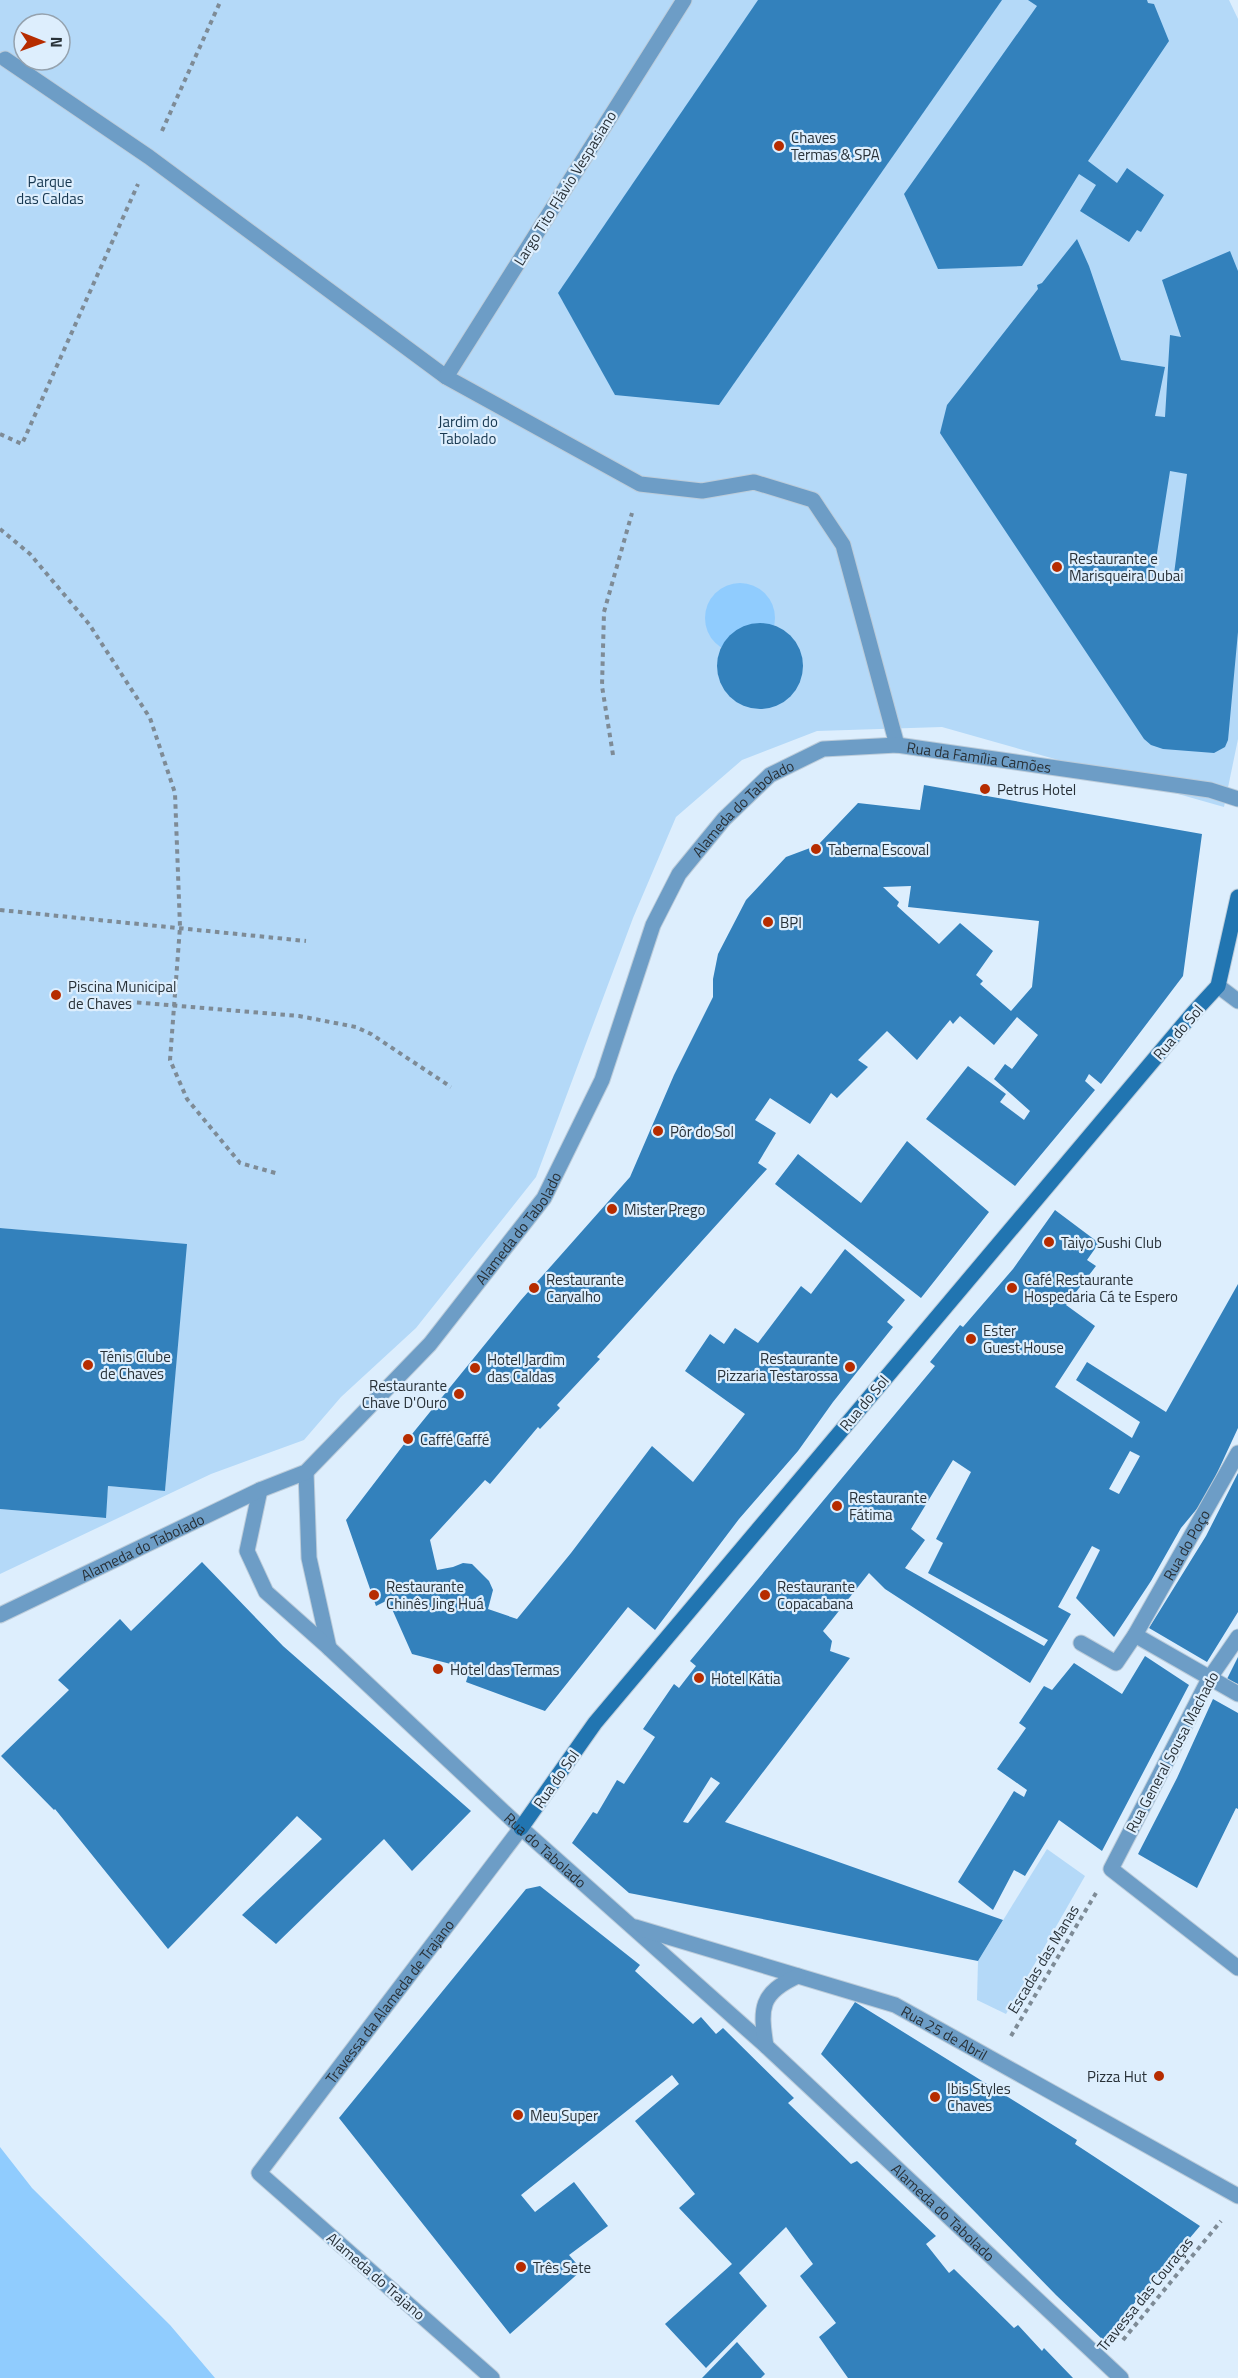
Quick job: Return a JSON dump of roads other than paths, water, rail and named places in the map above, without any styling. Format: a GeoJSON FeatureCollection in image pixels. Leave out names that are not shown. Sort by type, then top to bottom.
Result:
{"type":"FeatureCollection","features":[{"type":"Feature","properties":{"kind":"street","name":"Largo Tito Flávio Vespasiano"},"geometry":{"type":"LineString","coordinates":[[446,377],[684,0]]}},
{"type":"Feature","properties":{"kind":"street"},"geometry":{"type":"LineString","coordinates":[[5,59],[149,157],[446,377],[640,484],[702,491],[754,482],[813,500],[843,545],[897,745]]}},
{"type":"Feature","properties":{"kind":"street","name":"Rua da Família Camões"},"geometry":{"type":"LineString","coordinates":[[897,745],[1210,790],[1238,799]]}},
{"type":"Feature","properties":{"kind":"street","name":"Alameda do Tabolado"},"geometry":{"type":"LineString","coordinates":[[0,1615],[260,1490],[306,1472],[430,1344],[544,1198],[602,1080],[653,925],[679,874],[716,828],[770,775],[823,749],[897,745]]}},
{"type":"Feature","properties":{"kind":"street"},"geometry":{"type":"LineString","coordinates":[[1238,897],[1218,986],[1238,1001]]}},
{"type":"Feature","properties":{"kind":"street","name":"Rua do Sol"},"geometry":{"type":"LineString","coordinates":[[521,1828],[595,1723],[1218,986]]}},
{"type":"Feature","properties":{"kind":"street","name":"Rua do Poço"},"geometry":{"type":"LineString","coordinates":[[1081,1643],[1116,1663],[1238,1453]]}},
{"type":"Feature","properties":{"kind":"street"},"geometry":{"type":"LineString","coordinates":[[306,1472],[309,1558],[328,1648]]}},
{"type":"Feature","properties":{"kind":"street","name":"Rua do Tabolado"},"geometry":{"type":"LineString","coordinates":[[260,1490],[247,1551],[266,1592],[521,1828],[766,2046]]}},
{"type":"Feature","properties":{"kind":"street"},"geometry":{"type":"LineString","coordinates":[[1134,1635],[1238,1694]]}},
{"type":"Feature","properties":{"kind":"street","name":"Rua General Sousa Machado"},"geometry":{"type":"LineString","coordinates":[[1238,1637],[1209,1679],[1111,1869],[1238,1968]]}},
{"type":"Feature","properties":{"kind":"street","name":"Travessa da Alameda de Trajano"},"geometry":{"type":"LineString","coordinates":[[259,2173],[521,1828]]}},
{"type":"Feature","properties":{"kind":"street","name":"Rua 25 de Abril"},"geometry":{"type":"LineString","coordinates":[[630,1925],[895,2005],[1238,2196]]}},
{"type":"Feature","properties":{"kind":"street"},"geometry":{"type":"LineString","coordinates":[[766,2046],[762,2019],[767,1997],[779,1984],[798,1976]]}},
{"type":"Feature","properties":{"kind":"street","name":"Alameda do Tabolado"},"geometry":{"type":"LineString","coordinates":[[766,2046],[1121,2378]]}},
{"type":"Feature","properties":{"kind":"street","name":"Alameda do Trajano"},"geometry":{"type":"LineString","coordinates":[[259,2173],[492,2378]]}},
{"type":"Feature","properties":{"kind":"place","name":"Chaves Termas & SPA"},"geometry":{"type":"Point","coordinates":[779,146]}},
{"type":"Feature","properties":{"kind":"place","name":"Restaurante e Marisqueira Dubai"},"geometry":{"type":"Point","coordinates":[1057,567]}},
{"type":"Feature","properties":{"kind":"place","name":"Petrus Hotel"},"geometry":{"type":"Point","coordinates":[985,789]}},
{"type":"Feature","properties":{"kind":"place","name":"Taberna Escoval"},"geometry":{"type":"Point","coordinates":[816,849]}},
{"type":"Feature","properties":{"kind":"place","name":"BPI"},"geometry":{"type":"Point","coordinates":[768,922]}},
{"type":"Feature","properties":{"kind":"place","name":"Piscina Municipal de Chaves"},"geometry":{"type":"Point","coordinates":[56,995]}},
{"type":"Feature","properties":{"kind":"place","name":"Pôr do Sol"},"geometry":{"type":"Point","coordinates":[658,1131]}},
{"type":"Feature","properties":{"kind":"place","name":"Mister Prego"},"geometry":{"type":"Point","coordinates":[612,1209]}},
{"type":"Feature","properties":{"kind":"place","name":"Taiyo Sushi Club"},"geometry":{"type":"Point","coordinates":[1049,1242]}},
{"type":"Feature","properties":{"kind":"place","name":"Restaurante Carvalho"},"geometry":{"type":"Point","coordinates":[534,1288]}},
{"type":"Feature","properties":{"kind":"place","name":"Café Restaurante Hospedaria Cá te Espero"},"geometry":{"type":"Point","coordinates":[1012,1288]}},
{"type":"Feature","properties":{"kind":"place","name":"Ester Guest House"},"geometry":{"type":"Point","coordinates":[971,1339]}},
{"type":"Feature","properties":{"kind":"place","name":"Ténis Clube de Chaves"},"geometry":{"type":"Point","coordinates":[88,1365]}},
{"type":"Feature","properties":{"kind":"place","name":"Restaurante Pizzaria Testarossa"},"geometry":{"type":"Point","coordinates":[850,1367]}},
{"type":"Feature","properties":{"kind":"place","name":"Hotel Jardim das Caldas"},"geometry":{"type":"Point","coordinates":[475,1368]}},
{"type":"Feature","properties":{"kind":"place","name":"Restaurante Chave D'Ouro"},"geometry":{"type":"Point","coordinates":[459,1394]}},
{"type":"Feature","properties":{"kind":"place","name":"Caffé Caffé"},"geometry":{"type":"Point","coordinates":[408,1439]}},
{"type":"Feature","properties":{"kind":"place","name":"Restaurante Fátima"},"geometry":{"type":"Point","coordinates":[837,1506]}},
{"type":"Feature","properties":{"kind":"place","name":"Restaurante Chinês Jing Huá"},"geometry":{"type":"Point","coordinates":[374,1595]}},
{"type":"Feature","properties":{"kind":"place","name":"Restaurante Copacabana"},"geometry":{"type":"Point","coordinates":[765,1595]}},
{"type":"Feature","properties":{"kind":"place","name":"Hotel das Termas"},"geometry":{"type":"Point","coordinates":[438,1669]}},
{"type":"Feature","properties":{"kind":"place","name":"Hotel Kátia"},"geometry":{"type":"Point","coordinates":[699,1678]}},
{"type":"Feature","properties":{"kind":"place","name":"Pizza Hut"},"geometry":{"type":"Point","coordinates":[1159,2076]}},
{"type":"Feature","properties":{"kind":"place","name":"Ibis Styles Chaves"},"geometry":{"type":"Point","coordinates":[935,2097]}},
{"type":"Feature","properties":{"kind":"place","name":"Meu Super"},"geometry":{"type":"Point","coordinates":[518,2115]}},
{"type":"Feature","properties":{"kind":"place","name":"Três Sete"},"geometry":{"type":"Point","coordinates":[521,2267]}},
{"type":"Feature","properties":{"kind":"park label","name":"Parque das Caldas"},"geometry":{"type":"Point","coordinates":[50,190]}},
{"type":"Feature","properties":{"kind":"park label","name":"Jardim do Tabolado"},"geometry":{"type":"Point","coordinates":[468,430]}}]}
